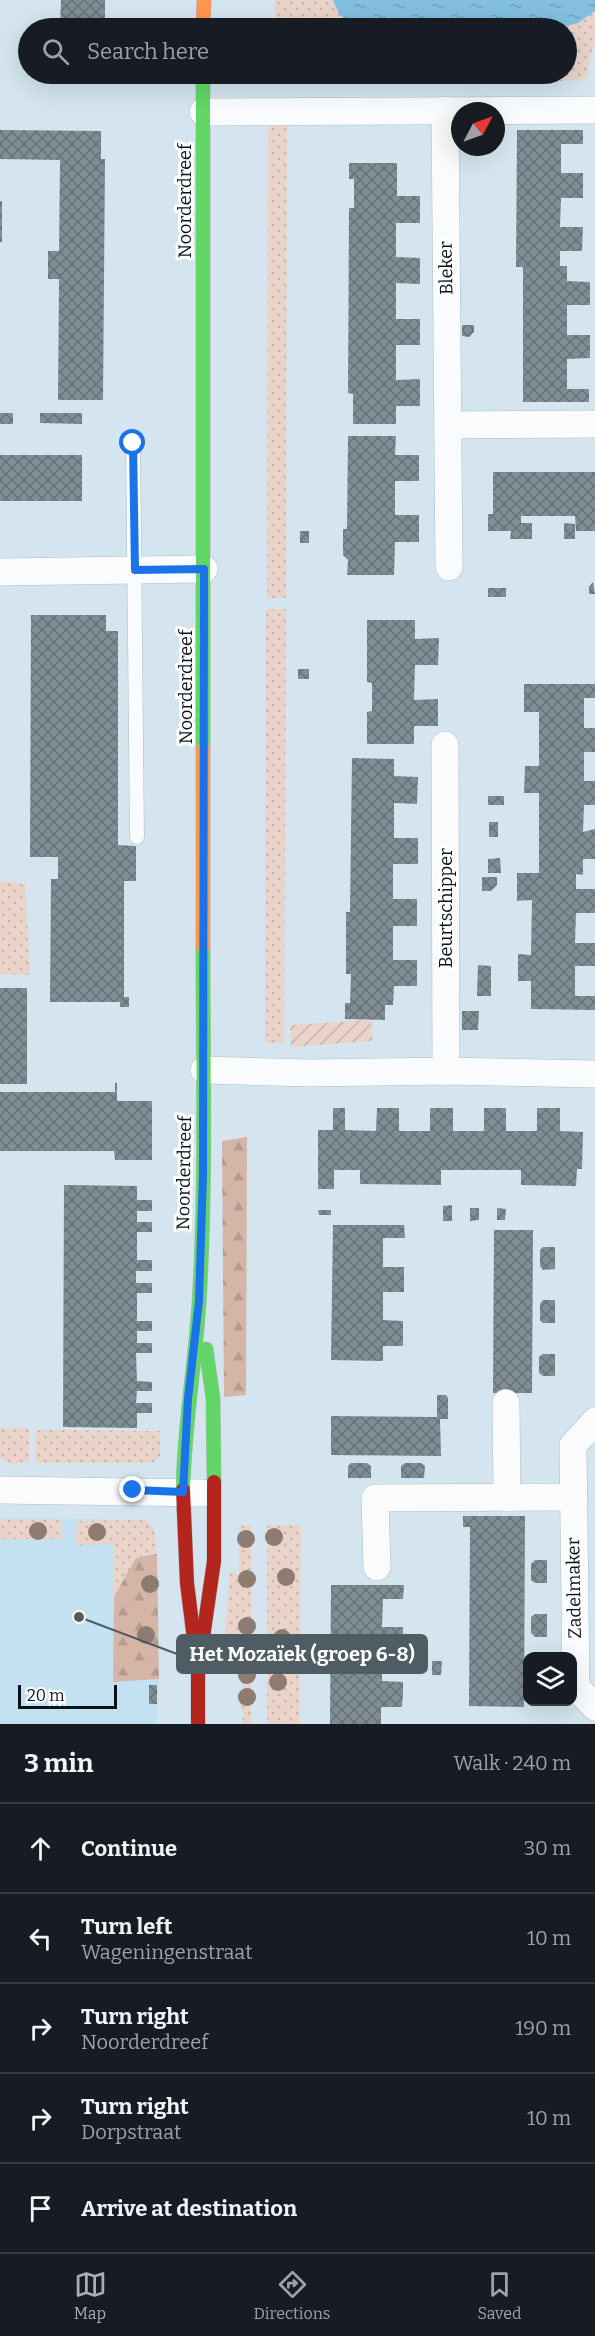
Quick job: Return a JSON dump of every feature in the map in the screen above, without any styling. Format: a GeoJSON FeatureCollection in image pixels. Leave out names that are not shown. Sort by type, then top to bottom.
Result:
{"type":"FeatureCollection","features":[{"type":"Feature","properties":{"kind":"street"},"geometry":{"type":"LineString","coordinates":[[203,18],[204,0]]}},
{"type":"Feature","properties":{"kind":"street","name":"Noorderdreef"},"geometry":{"type":"LineString","coordinates":[[198,1672],[189,1617],[184,1562],[183,1492],[188,1399],[199,1301],[204,1070],[203,84]]}},
{"type":"Feature","properties":{"kind":"street","name":"Bleker"},"geometry":{"type":"LineString","coordinates":[[445,110],[449,567]]}},
{"type":"Feature","properties":{"kind":"street"},"geometry":{"type":"LineString","coordinates":[[203,112],[595,110]]}},
{"type":"Feature","properties":{"kind":"street"},"geometry":{"type":"LineString","coordinates":[[448,425],[595,424]]}},
{"type":"Feature","properties":{"kind":"street"},"geometry":{"type":"LineString","coordinates":[[0,572],[204,569]]}},
{"type":"Feature","properties":{"kind":"street","name":"Beurtschipper"},"geometry":{"type":"LineString","coordinates":[[445,745],[446,1071]]}},
{"type":"Feature","properties":{"kind":"street"},"geometry":{"type":"LineString","coordinates":[[204,1070],[309,1073],[446,1071],[595,1074]]}},
{"type":"Feature","properties":{"kind":"street","name":"Noorderdreef"},"geometry":{"type":"LineString","coordinates":[[198,1724],[198,1672],[214,1561],[213,1398],[199,1301]]}},
{"type":"Feature","properties":{"kind":"street"},"geometry":{"type":"LineString","coordinates":[[506,1403],[507,1498]]}},
{"type":"Feature","properties":{"kind":"street","name":"Zadelmaker"},"geometry":{"type":"LineString","coordinates":[[595,1421],[573,1445],[576,1687],[595,1707]]}},
{"type":"Feature","properties":{"kind":"street"},"geometry":{"type":"LineString","coordinates":[[0,1490],[213,1493]]}},
{"type":"Feature","properties":{"kind":"street"},"geometry":{"type":"LineString","coordinates":[[377,1567],[375,1498],[573,1497]]}},
{"type":"Feature","properties":{"kind":"lane"},"geometry":{"type":"LineString","coordinates":[[133,443],[137,837]]}},
{"type":"Feature","properties":{"kind":"shaded area"},"geometry":{"type":"Polygon","coordinates":[[[275,0],[333,0],[339,14],[344,18],[275,18],[275,0]]]}},
{"type":"Feature","properties":{"kind":"shaded area"},"geometry":{"type":"Polygon","coordinates":[[[595,11],[595,44],[590,56],[587,79],[577,80],[577,23],[595,11]]]}},
{"type":"Feature","properties":{"kind":"shaded area"},"geometry":{"type":"Polygon","coordinates":[[[268,124],[287,124],[286,598],[267,598],[268,124]]]}},
{"type":"Feature","properties":{"kind":"shaded area"},"geometry":{"type":"Polygon","coordinates":[[[266,609],[286,609],[284,1043],[265,1043],[266,609]]]}},
{"type":"Feature","properties":{"kind":"shaded area"},"geometry":{"type":"Polygon","coordinates":[[[0,881],[25,884],[30,975],[0,974],[0,881]]]}},
{"type":"Feature","properties":{"kind":"shaded area"},"geometry":{"type":"Polygon","coordinates":[[[371,1020],[373,1041],[291,1047],[290,1025],[371,1020]]]}},
{"type":"Feature","properties":{"kind":"shaded area"},"geometry":{"type":"Polygon","coordinates":[[[0,1428],[29,1428],[29,1462],[10,1464],[0,1458],[0,1428]]]}},
{"type":"Feature","properties":{"kind":"shaded area"},"geometry":{"type":"Polygon","coordinates":[[[36,1430],[160,1431],[160,1456],[152,1463],[36,1463],[36,1430]]]}},
{"type":"Feature","properties":{"kind":"shaded area"},"geometry":{"type":"Polygon","coordinates":[[[0,1518],[146,1520],[154,1529],[157,1554],[159,1679],[156,1724],[0,1724],[0,1518]]]}},
{"type":"Feature","properties":{"kind":"shaded area"},"geometry":{"type":"Polygon","coordinates":[[[0,1520],[62,1520],[62,1539],[0,1539],[0,1520]]]}},
{"type":"Feature","properties":{"kind":"shaded area"},"geometry":{"type":"Polygon","coordinates":[[[146,1520],[154,1529],[157,1554],[136,1558],[114,1597],[114,1544],[76,1545],[77,1521],[146,1520]]]}},
{"type":"Feature","properties":{"kind":"shaded area"},"geometry":{"type":"Polygon","coordinates":[[[239,1525],[251,1526],[251,1724],[242,1724],[243,1714],[236,1694],[244,1691],[238,1665],[229,1666],[224,1648],[230,1573],[239,1574],[239,1525]]]}},
{"type":"Feature","properties":{"kind":"shaded area"},"geometry":{"type":"Polygon","coordinates":[[[267,1525],[301,1525],[299,1724],[267,1724],[267,1525]]]}},
{"type":"Feature","properties":{"kind":"green space"},"geometry":{"type":"Polygon","coordinates":[[[247,1137],[246,1395],[224,1397],[222,1141],[247,1137]]]}},
{"type":"Feature","properties":{"kind":"green space"},"geometry":{"type":"Polygon","coordinates":[[[157,1554],[159,1679],[113,1682],[114,1597],[136,1558],[157,1554]]]}},
{"type":"Feature","properties":{"kind":"water"},"geometry":{"type":"Polygon","coordinates":[[[333,0],[595,0],[595,11],[577,23],[577,18],[344,18],[339,14],[333,0]]]}},
{"type":"Feature","properties":{"kind":"building"},"geometry":{"type":"Polygon","coordinates":[[[61,0],[105,0],[105,18],[60,18],[61,0]]]}},
{"type":"Feature","properties":{"kind":"building"},"geometry":{"type":"Polygon","coordinates":[[[0,130],[101,131],[101,159],[105,159],[103,400],[58,400],[59,279],[48,279],[48,251],[59,251],[60,160],[0,159],[0,130]]]}},
{"type":"Feature","properties":{"kind":"building"},"geometry":{"type":"Polygon","coordinates":[[[517,130],[583,130],[583,144],[561,144],[561,173],[583,173],[583,198],[561,198],[560,227],[583,227],[582,251],[560,251],[560,266],[567,266],[567,281],[590,282],[590,305],[567,305],[567,335],[590,335],[590,358],[567,359],[567,389],[589,389],[589,402],[523,402],[523,267],[516,267],[517,130]]]}},
{"type":"Feature","properties":{"kind":"building"},"geometry":{"type":"Polygon","coordinates":[[[349,163],[397,163],[397,196],[420,196],[420,223],[396,223],[396,257],[420,258],[420,284],[396,283],[396,319],[420,319],[420,345],[396,345],[396,380],[420,379],[420,406],[396,406],[396,424],[353,424],[353,394],[348,393],[349,208],[354,208],[354,179],[349,179],[349,163]]]}},
{"type":"Feature","properties":{"kind":"building"},"geometry":{"type":"Polygon","coordinates":[[[0,201],[2,201],[2,242],[0,242],[0,201]]]}},
{"type":"Feature","properties":{"kind":"building"},"geometry":{"type":"Polygon","coordinates":[[[462,325],[474,325],[474,332],[469,337],[462,336],[462,325]]]}},
{"type":"Feature","properties":{"kind":"building"},"geometry":{"type":"Polygon","coordinates":[[[0,413],[13,413],[13,424],[0,424],[0,413]]]}},
{"type":"Feature","properties":{"kind":"building"},"geometry":{"type":"Polygon","coordinates":[[[40,413],[82,413],[82,424],[40,423],[40,413]]]}},
{"type":"Feature","properties":{"kind":"building"},"geometry":{"type":"Polygon","coordinates":[[[348,436],[396,436],[395,455],[419,455],[419,481],[395,481],[395,515],[419,515],[419,542],[395,542],[394,575],[347,575],[348,560],[343,555],[343,529],[347,529],[348,436]]]}},
{"type":"Feature","properties":{"kind":"building"},"geometry":{"type":"Polygon","coordinates":[[[0,455],[82,455],[82,501],[0,501],[0,455]]]}},
{"type":"Feature","properties":{"kind":"building"},"geometry":{"type":"Polygon","coordinates":[[[493,472],[595,472],[595,531],[576,531],[575,516],[521,516],[521,523],[532,523],[532,539],[510,539],[511,531],[488,531],[488,514],[493,514],[493,472]]]}},
{"type":"Feature","properties":{"kind":"building"},"geometry":{"type":"Polygon","coordinates":[[[564,523],[575,524],[575,539],[564,539],[564,523]]]}},
{"type":"Feature","properties":{"kind":"building"},"geometry":{"type":"Polygon","coordinates":[[[300,531],[309,531],[309,543],[300,543],[300,531]]]}},
{"type":"Feature","properties":{"kind":"building"},"geometry":{"type":"Polygon","coordinates":[[[593,582],[595,594],[589,594],[589,587],[593,582]]]}},
{"type":"Feature","properties":{"kind":"building"},"geometry":{"type":"Polygon","coordinates":[[[488,588],[506,588],[506,597],[488,597],[488,588]]]}},
{"type":"Feature","properties":{"kind":"building"},"geometry":{"type":"Polygon","coordinates":[[[31,615],[106,615],[106,631],[118,631],[118,845],[136,846],[136,881],[124,881],[124,997],[129,997],[129,1007],[120,1007],[120,1002],[50,1002],[51,879],[58,879],[58,857],[30,857],[31,615]]]}},
{"type":"Feature","properties":{"kind":"building"},"geometry":{"type":"Polygon","coordinates":[[[367,620],[415,620],[415,639],[439,638],[438,665],[415,665],[414,700],[438,699],[438,726],[414,726],[414,744],[367,744],[367,712],[372,711],[372,683],[367,682],[367,620]]]}},
{"type":"Feature","properties":{"kind":"building"},"geometry":{"type":"Polygon","coordinates":[[[298,669],[309,669],[309,679],[298,679],[298,669]]]}},
{"type":"Feature","properties":{"kind":"building"},"geometry":{"type":"Polygon","coordinates":[[[524,684],[595,684],[595,698],[584,698],[584,728],[595,728],[595,752],[584,752],[584,781],[595,781],[595,805],[584,805],[583,832],[595,829],[595,859],[583,859],[583,875],[576,874],[576,889],[595,889],[595,913],[576,913],[575,943],[595,943],[595,966],[575,966],[575,996],[595,996],[595,1010],[531,1009],[531,981],[518,981],[518,954],[531,955],[532,900],[517,901],[517,873],[539,873],[539,793],[524,793],[525,766],[539,766],[539,712],[524,712],[524,684]]]}},
{"type":"Feature","properties":{"kind":"building"},"geometry":{"type":"Polygon","coordinates":[[[352,758],[394,759],[394,776],[418,777],[417,804],[394,803],[394,838],[418,838],[418,864],[393,864],[393,899],[417,899],[417,926],[393,926],[393,960],[417,960],[417,986],[394,986],[393,1005],[385,1005],[385,1020],[345,1019],[345,1003],[350,1003],[351,974],[346,974],[346,912],[350,912],[352,758]]]}},
{"type":"Feature","properties":{"kind":"building"},"geometry":{"type":"Polygon","coordinates":[[[488,796],[504,796],[504,805],[488,805],[488,796]]]}},
{"type":"Feature","properties":{"kind":"building"},"geometry":{"type":"Polygon","coordinates":[[[489,822],[498,822],[498,837],[489,837],[489,822]]]}},
{"type":"Feature","properties":{"kind":"building"},"geometry":{"type":"Polygon","coordinates":[[[500,858],[501,873],[488,873],[488,859],[500,858]]]}},
{"type":"Feature","properties":{"kind":"building"},"geometry":{"type":"Polygon","coordinates":[[[482,877],[497,877],[497,885],[491,891],[482,891],[482,877]]]}},
{"type":"Feature","properties":{"kind":"building"},"geometry":{"type":"Polygon","coordinates":[[[478,965],[491,966],[491,996],[477,996],[478,965]]]}},
{"type":"Feature","properties":{"kind":"building"},"geometry":{"type":"Polygon","coordinates":[[[0,988],[27,988],[27,1084],[0,1084],[0,988]]]}},
{"type":"Feature","properties":{"kind":"building"},"geometry":{"type":"Polygon","coordinates":[[[462,1011],[479,1011],[478,1030],[462,1030],[462,1011]]]}},
{"type":"Feature","properties":{"kind":"building"},"geometry":{"type":"Polygon","coordinates":[[[115,1083],[117,1083],[117,1101],[152,1101],[152,1160],[115,1160],[114,1151],[0,1151],[0,1092],[115,1092],[115,1083]]]}},
{"type":"Feature","properties":{"kind":"building"},"geometry":{"type":"Polygon","coordinates":[[[333,1108],[345,1108],[345,1130],[376,1131],[377,1108],[399,1108],[399,1131],[430,1131],[430,1108],[453,1108],[453,1131],[484,1131],[484,1108],[506,1108],[506,1131],[537,1131],[537,1108],[560,1108],[560,1131],[583,1132],[582,1169],[577,1169],[576,1186],[521,1185],[521,1170],[441,1170],[441,1185],[360,1184],[360,1170],[334,1170],[334,1189],[318,1189],[318,1130],[333,1130],[333,1108]]]}},
{"type":"Feature","properties":{"kind":"building"},"geometry":{"type":"Polygon","coordinates":[[[64,1185],[137,1186],[137,1200],[152,1200],[152,1211],[137,1211],[137,1222],[152,1222],[152,1232],[137,1232],[137,1260],[152,1260],[152,1271],[136,1271],[136,1283],[152,1283],[152,1293],[137,1293],[137,1321],[152,1321],[152,1331],[137,1331],[137,1343],[152,1343],[152,1353],[136,1353],[137,1381],[152,1382],[152,1391],[137,1391],[136,1403],[152,1403],[152,1413],[137,1413],[137,1428],[63,1427],[64,1185]]]}},
{"type":"Feature","properties":{"kind":"building"},"geometry":{"type":"Polygon","coordinates":[[[452,1205],[452,1221],[443,1221],[443,1206],[452,1205]]]}},
{"type":"Feature","properties":{"kind":"building"},"geometry":{"type":"Polygon","coordinates":[[[470,1208],[479,1208],[479,1220],[470,1221],[470,1208]]]}},
{"type":"Feature","properties":{"kind":"building"},"geometry":{"type":"Polygon","coordinates":[[[497,1208],[506,1209],[505,1220],[497,1220],[497,1208]]]}},
{"type":"Feature","properties":{"kind":"building"},"geometry":{"type":"Polygon","coordinates":[[[318,1210],[331,1210],[331,1215],[319,1215],[318,1210]]]}},
{"type":"Feature","properties":{"kind":"building"},"geometry":{"type":"Polygon","coordinates":[[[333,1225],[404,1225],[405,1238],[383,1238],[383,1267],[404,1267],[404,1292],[383,1292],[383,1320],[403,1321],[403,1346],[383,1346],[383,1361],[331,1360],[333,1225]]]}},
{"type":"Feature","properties":{"kind":"building"},"geometry":{"type":"Polygon","coordinates":[[[494,1230],[533,1230],[532,1393],[493,1393],[494,1230]]]}},
{"type":"Feature","properties":{"kind":"building"},"geometry":{"type":"Polygon","coordinates":[[[543,1247],[555,1247],[555,1269],[543,1270],[540,1266],[540,1250],[543,1247]]]}},
{"type":"Feature","properties":{"kind":"building"},"geometry":{"type":"Polygon","coordinates":[[[543,1300],[555,1300],[555,1323],[543,1323],[540,1320],[540,1304],[543,1300]]]}},
{"type":"Feature","properties":{"kind":"building"},"geometry":{"type":"Polygon","coordinates":[[[543,1354],[555,1354],[555,1376],[543,1376],[539,1373],[539,1357],[543,1354]]]}},
{"type":"Feature","properties":{"kind":"building"},"geometry":{"type":"Polygon","coordinates":[[[437,1395],[446,1395],[448,1398],[448,1419],[440,1419],[441,1456],[331,1455],[331,1416],[437,1417],[437,1395]]]}},
{"type":"Feature","properties":{"kind":"building"},"geometry":{"type":"Polygon","coordinates":[[[351,1463],[367,1463],[371,1466],[371,1478],[348,1478],[348,1466],[351,1463]]]}},
{"type":"Feature","properties":{"kind":"building"},"geometry":{"type":"Polygon","coordinates":[[[405,1463],[421,1463],[425,1466],[424,1478],[401,1478],[401,1466],[405,1463]]]}},
{"type":"Feature","properties":{"kind":"building"},"geometry":{"type":"Polygon","coordinates":[[[463,1516],[525,1516],[524,1707],[469,1706],[470,1527],[463,1527],[463,1516]]]}},
{"type":"Feature","properties":{"kind":"building"},"geometry":{"type":"Polygon","coordinates":[[[535,1560],[547,1560],[547,1583],[535,1583],[531,1580],[531,1564],[535,1560]]]}},
{"type":"Feature","properties":{"kind":"building"},"geometry":{"type":"Polygon","coordinates":[[[331,1585],[404,1585],[403,1599],[383,1599],[382,1627],[403,1627],[403,1654],[382,1653],[382,1681],[403,1682],[403,1694],[402,1707],[381,1707],[381,1724],[330,1724],[331,1585]]]}},
{"type":"Feature","properties":{"kind":"building"},"geometry":{"type":"Polygon","coordinates":[[[535,1614],[547,1614],[547,1637],[535,1637],[531,1633],[531,1617],[535,1614]]]}},
{"type":"Feature","properties":{"kind":"building"},"geometry":{"type":"Polygon","coordinates":[[[432,1661],[442,1661],[441,1675],[432,1675],[432,1661]]]}},
{"type":"Feature","properties":{"kind":"building"},"geometry":{"type":"Polygon","coordinates":[[[149,1685],[157,1685],[157,1704],[149,1704],[149,1685]]]}},
{"type":"Feature","properties":{"kind":"traffic: fast"},"geometry":{"type":"LineString","coordinates":[[203,84],[203,749]]}},
{"type":"Feature","properties":{"kind":"traffic: fast"},"geometry":{"type":"LineString","coordinates":[[183,1490],[202,1245],[203,946]]}},
{"type":"Feature","properties":{"kind":"traffic: fast"},"geometry":{"type":"LineString","coordinates":[[206,1349],[213,1398],[214,1482]]}},
{"type":"Feature","properties":{"kind":"traffic: slow"},"geometry":{"type":"LineString","coordinates":[[203,18],[204,0]]}},
{"type":"Feature","properties":{"kind":"traffic: slow"},"geometry":{"type":"LineString","coordinates":[[203,749],[203,946]]}},
{"type":"Feature","properties":{"kind":"traffic: jam"},"geometry":{"type":"LineString","coordinates":[[198,1724],[198,1672],[214,1561],[214,1482]]}},
{"type":"Feature","properties":{"kind":"traffic: jam"},"geometry":{"type":"LineString","coordinates":[[183,1490],[187,1583],[198,1672]]}},
{"type":"Feature","properties":{"kind":"place","name":"Het Mozaïek (groep 6-8)"},"geometry":{"type":"Point","coordinates":[79,1617]}},
{"type":"Feature","properties":{"kind":"route"},"geometry":{"type":"LineString","coordinates":[[133,443],[135,570],[204,569],[204,1070],[199,1301],[188,1399],[183,1492],[133,1490]]}}]}
